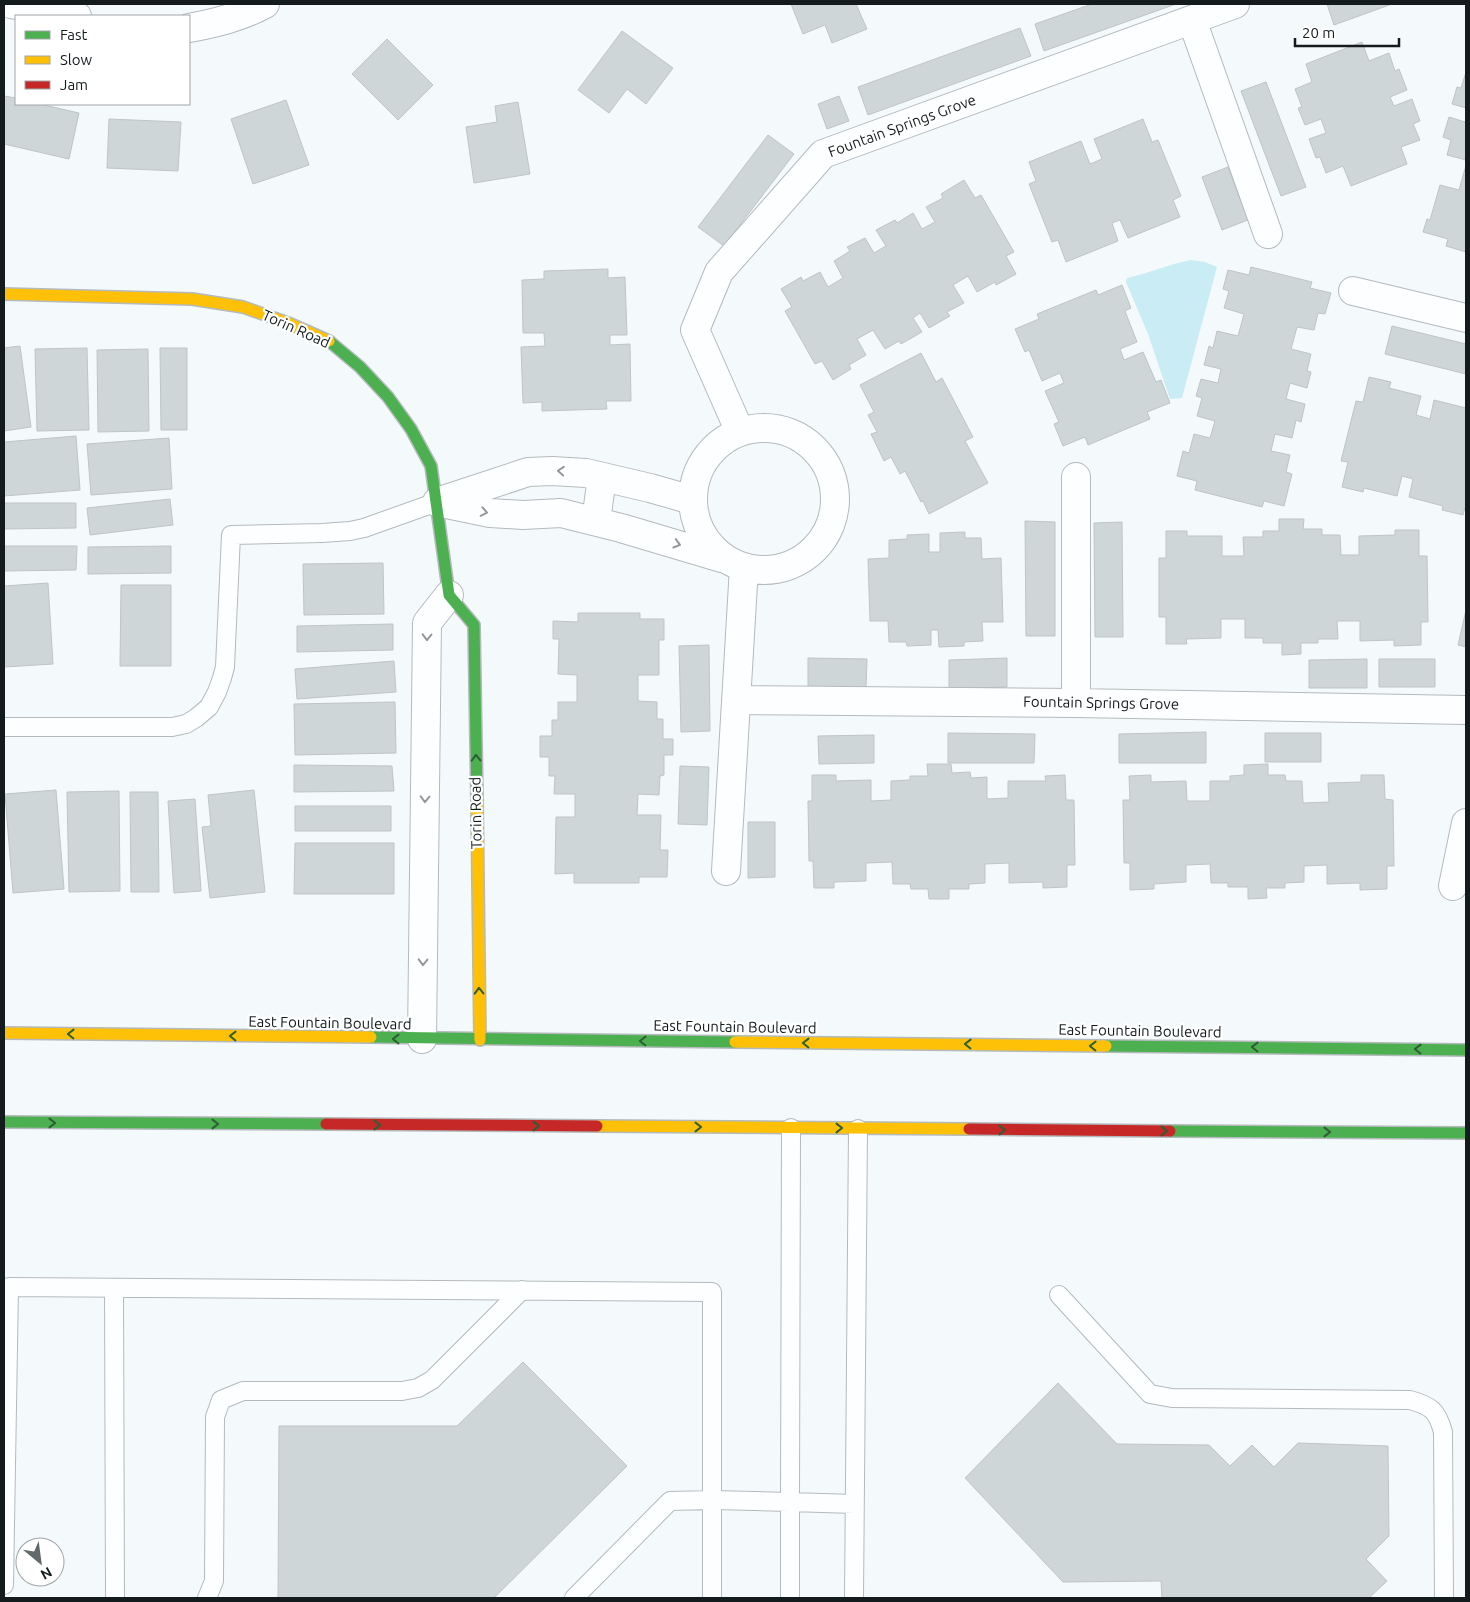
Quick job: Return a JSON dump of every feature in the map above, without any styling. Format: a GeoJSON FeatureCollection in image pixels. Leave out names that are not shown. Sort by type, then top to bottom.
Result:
{"type":"FeatureCollection","features":[{"type":"Feature","properties":{"kind":"main road","name":"Torin Road"},"geometry":{"type":"LineString","coordinates":[[4,294],[192,298],[243,307],[327,339],[360,367],[388,397],[411,429],[431,466],[448,595],[474,625],[480,1040]]}},
{"type":"Feature","properties":{"kind":"main road","name":"East Fountain Boulevard"},"geometry":{"type":"LineString","coordinates":[[4,1033],[1466,1050]]}},
{"type":"Feature","properties":{"kind":"main road"},"geometry":{"type":"LineString","coordinates":[[4,1122],[1466,1133]]}},
{"type":"Feature","properties":{"kind":"street"},"geometry":{"type":"LineString","coordinates":[[11,4],[71,15]]}},
{"type":"Feature","properties":{"kind":"street"},"geometry":{"type":"LineString","coordinates":[[190,28],[218,23],[265,4]]}},
{"type":"Feature","properties":{"kind":"street","name":"Fountain Springs Grove"},"geometry":{"type":"LineString","coordinates":[[740,432],[695,330],[719,272],[823,154],[1235,4]]}},
{"type":"Feature","properties":{"kind":"street"},"geometry":{"type":"LineString","coordinates":[[1192,20],[1268,234]]}},
{"type":"Feature","properties":{"kind":"street"},"geometry":{"type":"LineString","coordinates":[[1353,291],[1466,318]]}},
{"type":"Feature","properties":{"kind":"street"},"geometry":{"type":"LineString","coordinates":[[437,502],[490,514],[560,513],[596,521],[733,562],[762,570],[787,566],[802,559],[820,542],[830,526],[836,505],[835,487],[827,466],[815,450],[801,437],[781,429],[761,428],[740,432],[712,450],[702,463],[693,486],[692,500],[697,525],[705,540],[733,562]]}},
{"type":"Feature","properties":{"kind":"street"},"geometry":{"type":"LineString","coordinates":[[437,502],[528,472],[586,473],[692,500]]}},
{"type":"Feature","properties":{"kind":"street"},"geometry":{"type":"LineString","coordinates":[[596,521],[602,477]]}},
{"type":"Feature","properties":{"kind":"street"},"geometry":{"type":"LineString","coordinates":[[1076,477],[1076,702]]}},
{"type":"Feature","properties":{"kind":"street"},"geometry":{"type":"LineString","coordinates":[[726,871],[736,700],[733,562]]}},
{"type":"Feature","properties":{"kind":"street"},"geometry":{"type":"LineString","coordinates":[[422,1039],[427,623],[448,595]]}},
{"type":"Feature","properties":{"kind":"street","name":"Fountain Springs Grove"},"geometry":{"type":"LineString","coordinates":[[736,700],[1076,702],[1466,710]]}},
{"type":"Feature","properties":{"kind":"street"},"geometry":{"type":"LineString","coordinates":[[1453,886],[1466,823]]}},
{"type":"Feature","properties":{"kind":"lane"},"geometry":{"type":"LineString","coordinates":[[4,727],[172,727],[186,724],[209,707],[217,692],[225,667],[231,535],[350,531],[364,528],[437,502]]}},
{"type":"Feature","properties":{"kind":"lane"},"geometry":{"type":"LineString","coordinates":[[790,1598],[791,1128]]}},
{"type":"Feature","properties":{"kind":"lane"},"geometry":{"type":"LineString","coordinates":[[854,1598],[858,1128]]}},
{"type":"Feature","properties":{"kind":"lane"},"geometry":{"type":"LineString","coordinates":[[4,1585],[9,1287],[712,1292],[712,1598]]}},
{"type":"Feature","properties":{"kind":"lane"},"geometry":{"type":"LineString","coordinates":[[114,1288],[115,1598]]}},
{"type":"Feature","properties":{"kind":"lane"},"geometry":{"type":"LineString","coordinates":[[207,1598],[214,1581],[215,1417],[221,1400],[243,1391],[402,1391],[418,1388],[432,1380],[522,1290]]}},
{"type":"Feature","properties":{"kind":"lane"},"geometry":{"type":"LineString","coordinates":[[1060,1295],[1150,1394],[1172,1398],[1410,1400],[1428,1405],[1439,1417],[1443,1432],[1444,1598]]}},
{"type":"Feature","properties":{"kind":"lane"},"geometry":{"type":"LineString","coordinates":[[574,1598],[670,1501],[713,1500],[854,1504]]}},
{"type":"Feature","properties":{"kind":"shaded area"},"geometry":{"type":"Polygon","coordinates":[[[1191,260],[1205,262],[1217,267],[1182,398],[1170,399],[1148,334],[1126,282],[1127,278],[1191,260]]]}},
{"type":"Feature","properties":{"kind":"building"},"geometry":{"type":"Polygon","coordinates":[[[791,4],[856,4],[867,29],[832,43],[825,25],[803,34],[791,4]]]}},
{"type":"Feature","properties":{"kind":"building"},"geometry":{"type":"Polygon","coordinates":[[[1092,4],[1176,4],[1044,51],[1035,24],[1092,4]]]}},
{"type":"Feature","properties":{"kind":"building"},"geometry":{"type":"Polygon","coordinates":[[[1327,4],[1392,4],[1334,25],[1327,4]]]}},
{"type":"Feature","properties":{"kind":"building"},"geometry":{"type":"Polygon","coordinates":[[[1020,28],[1031,56],[868,115],[858,87],[1020,28]]]}},
{"type":"Feature","properties":{"kind":"building"},"geometry":{"type":"Polygon","coordinates":[[[622,31],[673,68],[646,104],[627,89],[609,113],[578,90],[622,31]]]}},
{"type":"Feature","properties":{"kind":"building"},"geometry":{"type":"Polygon","coordinates":[[[387,39],[433,85],[398,120],[352,74],[387,39]]]}},
{"type":"Feature","properties":{"kind":"building"},"geometry":{"type":"Polygon","coordinates":[[[1362,42],[1369,61],[1389,53],[1395,71],[1399,69],[1407,90],[1390,97],[1394,106],[1412,99],[1420,121],[1413,124],[1420,140],[1401,147],[1407,164],[1351,186],[1343,166],[1326,173],[1320,157],[1316,158],[1309,139],[1326,133],[1321,119],[1305,125],[1298,108],[1302,107],[1295,89],[1312,82],[1306,64],[1362,42]]]}},
{"type":"Feature","properties":{"kind":"building"},"geometry":{"type":"Polygon","coordinates":[[[1466,72],[1466,108],[1452,104],[1457,87],[1461,88],[1466,72]]]}},
{"type":"Feature","properties":{"kind":"building"},"geometry":{"type":"Polygon","coordinates":[[[1266,82],[1306,187],[1281,196],[1241,91],[1266,82]]]}},
{"type":"Feature","properties":{"kind":"building"},"geometry":{"type":"Polygon","coordinates":[[[4,96],[15,98],[15,105],[44,105],[79,113],[69,159],[4,144],[4,96]]]}},
{"type":"Feature","properties":{"kind":"building"},"geometry":{"type":"Polygon","coordinates":[[[839,96],[849,121],[827,129],[818,104],[839,96]]]}},
{"type":"Feature","properties":{"kind":"building"},"geometry":{"type":"Polygon","coordinates":[[[286,100],[309,165],[253,184],[231,119],[286,100]]]}},
{"type":"Feature","properties":{"kind":"building"},"geometry":{"type":"Polygon","coordinates":[[[518,102],[530,174],[474,183],[466,127],[497,122],[495,106],[518,102]]]}},
{"type":"Feature","properties":{"kind":"building"},"geometry":{"type":"Polygon","coordinates":[[[1449,117],[1465,122],[1466,119],[1466,160],[1447,155],[1451,140],[1443,137],[1449,117]]]}},
{"type":"Feature","properties":{"kind":"building"},"geometry":{"type":"Polygon","coordinates":[[[109,119],[181,122],[178,171],[107,168],[109,119]]]}},
{"type":"Feature","properties":{"kind":"building"},"geometry":{"type":"Polygon","coordinates":[[[1143,119],[1152,142],[1158,140],[1181,196],[1173,200],[1180,217],[1128,238],[1120,220],[1112,223],[1118,241],[1066,262],[1058,240],[1052,242],[1029,184],[1036,181],[1029,162],[1081,141],[1090,164],[1102,159],[1094,139],[1143,119]]]}},
{"type":"Feature","properties":{"kind":"building"},"geometry":{"type":"Polygon","coordinates":[[[768,135],[794,154],[724,246],[698,227],[768,135]]]}},
{"type":"Feature","properties":{"kind":"building"},"geometry":{"type":"Polygon","coordinates":[[[1466,165],[1466,252],[1446,246],[1448,239],[1423,232],[1427,219],[1430,220],[1440,185],[1459,190],[1466,165]]]}},
{"type":"Feature","properties":{"kind":"building"},"geometry":{"type":"Polygon","coordinates":[[[1228,167],[1248,220],[1222,230],[1202,177],[1228,167]]]}},
{"type":"Feature","properties":{"kind":"building"},"geometry":{"type":"Polygon","coordinates":[[[964,180],[975,198],[981,195],[1014,252],[1006,256],[1016,274],[996,285],[995,282],[977,292],[968,276],[953,285],[964,303],[947,312],[950,316],[929,328],[920,313],[913,318],[922,332],[901,344],[899,341],[885,349],[873,330],[857,339],[866,355],[849,365],[851,369],[833,380],[822,361],[815,364],[785,311],[792,307],[781,289],[801,277],[803,281],[820,272],[828,287],[843,278],[834,261],[850,251],[847,247],[865,238],[874,253],[886,246],[876,230],[895,220],[897,223],[913,213],[922,229],[935,222],[926,207],[943,198],[941,194],[964,180]]]}},
{"type":"Feature","properties":{"kind":"building"},"geometry":{"type":"Polygon","coordinates":[[[1251,267],[1312,282],[1310,288],[1331,293],[1325,314],[1318,313],[1314,330],[1297,327],[1291,349],[1311,354],[1307,371],[1311,372],[1307,388],[1290,383],[1286,399],[1305,404],[1301,422],[1296,420],[1292,438],[1275,434],[1271,451],[1290,455],[1286,472],[1292,474],[1284,506],[1264,501],[1262,507],[1195,490],[1197,481],[1177,476],[1183,451],[1189,453],[1194,434],[1210,438],[1215,421],[1197,416],[1202,398],[1196,396],[1201,379],[1218,383],[1221,369],[1204,365],[1209,346],[1213,348],[1217,331],[1238,336],[1244,314],[1224,308],[1229,291],[1223,289],[1228,270],[1249,275],[1251,267]]]}},
{"type":"Feature","properties":{"kind":"building"},"geometry":{"type":"Polygon","coordinates":[[[608,269],[608,278],[625,277],[627,335],[610,335],[610,345],[630,344],[631,401],[606,401],[607,409],[542,411],[542,402],[523,403],[521,347],[545,346],[544,333],[523,333],[522,280],[544,279],[544,271],[608,269]]]}},
{"type":"Feature","properties":{"kind":"building"},"geometry":{"type":"Polygon","coordinates":[[[1122,285],[1131,308],[1125,311],[1137,342],[1120,349],[1124,360],[1143,352],[1156,382],[1161,380],[1170,403],[1147,412],[1150,419],[1088,445],[1085,437],[1063,446],[1054,424],[1059,422],[1045,391],[1064,383],[1060,373],[1042,381],[1029,350],[1025,352],[1015,329],[1039,319],[1037,314],[1096,290],[1098,295],[1122,285]]]}},
{"type":"Feature","properties":{"kind":"building"},"geometry":{"type":"Polygon","coordinates":[[[1392,326],[1466,344],[1466,374],[1385,354],[1392,326]]]}},
{"type":"Feature","properties":{"kind":"building"},"geometry":{"type":"Polygon","coordinates":[[[20,346],[31,427],[4,431],[4,348],[20,346]]]}},
{"type":"Feature","properties":{"kind":"building"},"geometry":{"type":"Polygon","coordinates":[[[87,348],[89,430],[37,431],[35,349],[87,348]]]}},
{"type":"Feature","properties":{"kind":"building"},"geometry":{"type":"Polygon","coordinates":[[[160,348],[187,348],[187,430],[161,430],[160,348]]]}},
{"type":"Feature","properties":{"kind":"building"},"geometry":{"type":"Polygon","coordinates":[[[148,349],[149,431],[98,432],[97,350],[148,349]]]}},
{"type":"Feature","properties":{"kind":"building"},"geometry":{"type":"Polygon","coordinates":[[[921,353],[936,382],[942,378],[973,437],[965,441],[988,483],[929,514],[905,471],[900,474],[891,457],[884,461],[871,434],[877,432],[868,415],[874,412],[860,385],[921,353]]]}},
{"type":"Feature","properties":{"kind":"building"},"geometry":{"type":"Polygon","coordinates":[[[1369,377],[1391,382],[1389,388],[1421,396],[1416,415],[1430,419],[1434,400],[1466,408],[1466,504],[1463,515],[1442,510],[1443,506],[1409,497],[1413,479],[1402,476],[1397,496],[1364,488],[1363,492],[1342,487],[1348,462],[1341,461],[1356,401],[1363,402],[1369,377]]]}},
{"type":"Feature","properties":{"kind":"building"},"geometry":{"type":"Polygon","coordinates":[[[76,436],[80,490],[4,496],[4,442],[76,436]]]}},
{"type":"Feature","properties":{"kind":"building"},"geometry":{"type":"Polygon","coordinates":[[[169,438],[172,489],[91,495],[87,444],[169,438]]]}},
{"type":"Feature","properties":{"kind":"building"},"geometry":{"type":"Polygon","coordinates":[[[170,499],[173,525],[90,535],[87,508],[170,499]]]}},
{"type":"Feature","properties":{"kind":"building"},"geometry":{"type":"Polygon","coordinates":[[[4,503],[76,503],[76,528],[4,529],[4,503]]]}},
{"type":"Feature","properties":{"kind":"building"},"geometry":{"type":"Polygon","coordinates":[[[1279,519],[1304,519],[1303,529],[1322,529],[1322,535],[1340,535],[1341,555],[1359,555],[1359,536],[1395,535],[1395,530],[1419,530],[1419,556],[1427,556],[1428,622],[1421,622],[1421,645],[1394,646],[1394,640],[1360,641],[1360,621],[1337,621],[1338,639],[1318,639],[1318,643],[1301,643],[1301,654],[1282,655],[1282,643],[1263,643],[1263,638],[1245,638],[1245,619],[1221,619],[1221,638],[1186,639],[1187,644],[1166,644],[1166,617],[1159,617],[1159,558],[1166,558],[1166,531],[1187,531],[1187,536],[1222,536],[1222,556],[1244,556],[1243,537],[1263,537],[1263,531],[1279,531],[1279,519]]]}},
{"type":"Feature","properties":{"kind":"building"},"geometry":{"type":"Polygon","coordinates":[[[1025,521],[1055,522],[1055,636],[1026,636],[1025,521]]]}},
{"type":"Feature","properties":{"kind":"building"},"geometry":{"type":"Polygon","coordinates":[[[1122,522],[1123,637],[1095,637],[1094,523],[1122,522]]]}},
{"type":"Feature","properties":{"kind":"building"},"geometry":{"type":"Polygon","coordinates":[[[965,532],[965,538],[981,538],[982,559],[1001,558],[1003,622],[982,622],[983,641],[964,642],[964,646],[939,647],[938,630],[931,630],[931,645],[907,646],[906,642],[889,642],[888,621],[870,621],[868,559],[889,558],[889,540],[907,539],[907,535],[929,534],[929,552],[940,552],[940,533],[965,532]]]}},
{"type":"Feature","properties":{"kind":"building"},"geometry":{"type":"Polygon","coordinates":[[[4,546],[77,546],[76,570],[4,571],[4,546]]]}},
{"type":"Feature","properties":{"kind":"building"},"geometry":{"type":"Polygon","coordinates":[[[171,546],[171,573],[88,574],[88,547],[171,546]]]}},
{"type":"Feature","properties":{"kind":"building"},"geometry":{"type":"Polygon","coordinates":[[[383,563],[384,614],[304,615],[303,564],[383,563]]]}},
{"type":"Feature","properties":{"kind":"building"},"geometry":{"type":"Polygon","coordinates":[[[48,583],[53,664],[4,667],[4,586],[48,583]]]}},
{"type":"Feature","properties":{"kind":"building"},"geometry":{"type":"Polygon","coordinates":[[[121,585],[171,585],[171,666],[120,666],[121,585]]]}},
{"type":"Feature","properties":{"kind":"building"},"geometry":{"type":"Polygon","coordinates":[[[1466,610],[1466,647],[1458,645],[1466,610]]]}},
{"type":"Feature","properties":{"kind":"building"},"geometry":{"type":"Polygon","coordinates":[[[578,613],[640,613],[640,619],[664,619],[664,640],[659,640],[659,675],[638,675],[638,701],[657,702],[657,719],[663,719],[663,739],[673,739],[673,755],[664,755],[664,775],[660,776],[659,795],[638,794],[637,815],[661,815],[660,850],[668,850],[667,877],[639,877],[639,883],[574,883],[574,873],[555,874],[556,817],[575,817],[575,794],[554,794],[555,776],[549,776],[549,757],[540,757],[540,736],[552,736],[552,720],[558,720],[558,702],[577,702],[577,675],[558,674],[559,639],[553,639],[553,621],[578,622],[578,613]]]}},
{"type":"Feature","properties":{"kind":"building"},"geometry":{"type":"Polygon","coordinates":[[[393,624],[393,650],[297,652],[297,626],[393,624]]]}},
{"type":"Feature","properties":{"kind":"building"},"geometry":{"type":"Polygon","coordinates":[[[709,645],[710,731],[681,732],[679,646],[709,645]]]}},
{"type":"Feature","properties":{"kind":"building"},"geometry":{"type":"Polygon","coordinates":[[[808,658],[867,659],[866,688],[808,688],[808,658]]]}},
{"type":"Feature","properties":{"kind":"building"},"geometry":{"type":"Polygon","coordinates":[[[1007,658],[1007,687],[949,689],[949,660],[1007,658]]]}},
{"type":"Feature","properties":{"kind":"building"},"geometry":{"type":"Polygon","coordinates":[[[1367,659],[1367,688],[1309,688],[1309,660],[1367,659]]]}},
{"type":"Feature","properties":{"kind":"building"},"geometry":{"type":"Polygon","coordinates":[[[1379,659],[1435,659],[1435,687],[1379,687],[1379,659]]]}},
{"type":"Feature","properties":{"kind":"building"},"geometry":{"type":"Polygon","coordinates":[[[394,661],[396,692],[297,699],[295,669],[394,661]]]}},
{"type":"Feature","properties":{"kind":"building"},"geometry":{"type":"Polygon","coordinates":[[[395,702],[396,753],[295,755],[294,704],[395,702]]]}},
{"type":"Feature","properties":{"kind":"building"},"geometry":{"type":"Polygon","coordinates":[[[1206,732],[1206,763],[1119,763],[1119,734],[1206,732]]]}},
{"type":"Feature","properties":{"kind":"building"},"geometry":{"type":"Polygon","coordinates":[[[948,733],[1035,734],[1034,763],[948,763],[948,733]]]}},
{"type":"Feature","properties":{"kind":"building"},"geometry":{"type":"Polygon","coordinates":[[[1265,733],[1321,733],[1321,762],[1265,762],[1265,733]]]}},
{"type":"Feature","properties":{"kind":"building"},"geometry":{"type":"Polygon","coordinates":[[[874,735],[874,763],[819,764],[818,736],[874,735]]]}},
{"type":"Feature","properties":{"kind":"building"},"geometry":{"type":"Polygon","coordinates":[[[927,764],[951,764],[952,773],[970,772],[971,778],[987,777],[987,799],[1008,798],[1008,781],[1046,781],[1045,776],[1065,775],[1066,800],[1074,800],[1075,865],[1067,865],[1067,887],[1043,888],[1043,882],[1009,883],[1009,863],[985,864],[985,883],[969,884],[969,889],[949,889],[949,899],[929,899],[928,889],[911,889],[910,884],[893,884],[892,862],[866,863],[866,881],[834,882],[834,888],[814,888],[813,861],[809,861],[808,801],[812,801],[812,775],[836,775],[836,781],[871,780],[871,801],[891,800],[891,781],[910,780],[910,776],[928,776],[927,764]]]}},
{"type":"Feature","properties":{"kind":"building"},"geometry":{"type":"Polygon","coordinates":[[[1268,764],[1268,775],[1285,775],[1286,781],[1302,781],[1303,803],[1329,802],[1328,783],[1361,782],[1361,775],[1384,775],[1385,799],[1393,800],[1394,866],[1387,866],[1387,889],[1360,890],[1360,883],[1327,884],[1327,865],[1304,866],[1304,882],[1285,883],[1285,888],[1266,888],[1267,898],[1248,899],[1248,887],[1228,887],[1228,883],[1211,883],[1210,864],[1186,865],[1186,882],[1154,884],[1154,889],[1130,890],[1130,863],[1124,863],[1123,800],[1130,800],[1129,776],[1151,775],[1151,782],[1186,781],[1187,801],[1210,801],[1210,781],[1230,781],[1230,776],[1244,775],[1244,765],[1268,764]]]}},
{"type":"Feature","properties":{"kind":"building"},"geometry":{"type":"Polygon","coordinates":[[[294,765],[392,766],[394,791],[294,792],[294,765]]]}},
{"type":"Feature","properties":{"kind":"building"},"geometry":{"type":"Polygon","coordinates":[[[680,766],[709,767],[707,825],[678,824],[680,766]]]}},
{"type":"Feature","properties":{"kind":"building"},"geometry":{"type":"Polygon","coordinates":[[[56,790],[64,889],[13,893],[5,794],[56,790]]]}},
{"type":"Feature","properties":{"kind":"building"},"geometry":{"type":"Polygon","coordinates":[[[254,790],[265,892],[210,898],[202,827],[211,826],[208,795],[254,790]]]}},
{"type":"Feature","properties":{"kind":"building"},"geometry":{"type":"Polygon","coordinates":[[[119,791],[120,891],[69,892],[67,792],[119,791]]]}},
{"type":"Feature","properties":{"kind":"building"},"geometry":{"type":"Polygon","coordinates":[[[130,792],[158,792],[159,892],[131,892],[130,792]]]}},
{"type":"Feature","properties":{"kind":"building"},"geometry":{"type":"Polygon","coordinates":[[[195,799],[201,891],[174,893],[168,801],[195,799]]]}},
{"type":"Feature","properties":{"kind":"building"},"geometry":{"type":"Polygon","coordinates":[[[295,806],[391,806],[391,831],[295,831],[295,806]]]}},
{"type":"Feature","properties":{"kind":"building"},"geometry":{"type":"Polygon","coordinates":[[[748,822],[775,822],[775,877],[748,878],[748,822]]]}},
{"type":"Feature","properties":{"kind":"building"},"geometry":{"type":"Polygon","coordinates":[[[295,843],[394,843],[394,894],[294,894],[295,843]]]}},
{"type":"Feature","properties":{"kind":"building"},"geometry":{"type":"Polygon","coordinates":[[[523,1362],[627,1466],[494,1598],[278,1598],[279,1426],[457,1426],[523,1362]]]}},
{"type":"Feature","properties":{"kind":"building"},"geometry":{"type":"Polygon","coordinates":[[[1058,1383],[1117,1444],[1209,1445],[1230,1466],[1252,1445],[1274,1467],[1298,1443],[1388,1446],[1389,1536],[1366,1559],[1387,1581],[1369,1598],[1162,1598],[1161,1581],[1063,1582],[965,1478],[1058,1383]]]}},
{"type":"Feature","properties":{"kind":"traffic: fast"},"geometry":{"type":"LineString","coordinates":[[329,341],[360,367],[388,397],[411,429],[431,466],[449,595],[474,625],[477,801]]}},
{"type":"Feature","properties":{"kind":"traffic: fast"},"geometry":{"type":"LineString","coordinates":[[371,1037],[735,1042]]}},
{"type":"Feature","properties":{"kind":"traffic: fast"},"geometry":{"type":"LineString","coordinates":[[1106,1046],[1466,1050]]}},
{"type":"Feature","properties":{"kind":"traffic: fast"},"geometry":{"type":"LineString","coordinates":[[4,1122],[326,1124]]}},
{"type":"Feature","properties":{"kind":"traffic: fast"},"geometry":{"type":"LineString","coordinates":[[1170,1131],[1466,1133]]}},
{"type":"Feature","properties":{"kind":"traffic: slow"},"geometry":{"type":"LineString","coordinates":[[4,294],[192,299],[243,307],[288,323],[329,341]]}},
{"type":"Feature","properties":{"kind":"traffic: slow"},"geometry":{"type":"LineString","coordinates":[[477,801],[480,1040]]}},
{"type":"Feature","properties":{"kind":"traffic: slow"},"geometry":{"type":"LineString","coordinates":[[4,1033],[371,1037]]}},
{"type":"Feature","properties":{"kind":"traffic: slow"},"geometry":{"type":"LineString","coordinates":[[735,1042],[1106,1046]]}},
{"type":"Feature","properties":{"kind":"traffic: slow"},"geometry":{"type":"LineString","coordinates":[[597,1126],[969,1129]]}},
{"type":"Feature","properties":{"kind":"traffic: jam"},"geometry":{"type":"LineString","coordinates":[[326,1124],[597,1126]]}},
{"type":"Feature","properties":{"kind":"traffic: jam"},"geometry":{"type":"LineString","coordinates":[[969,1129],[1170,1131]]}}]}
